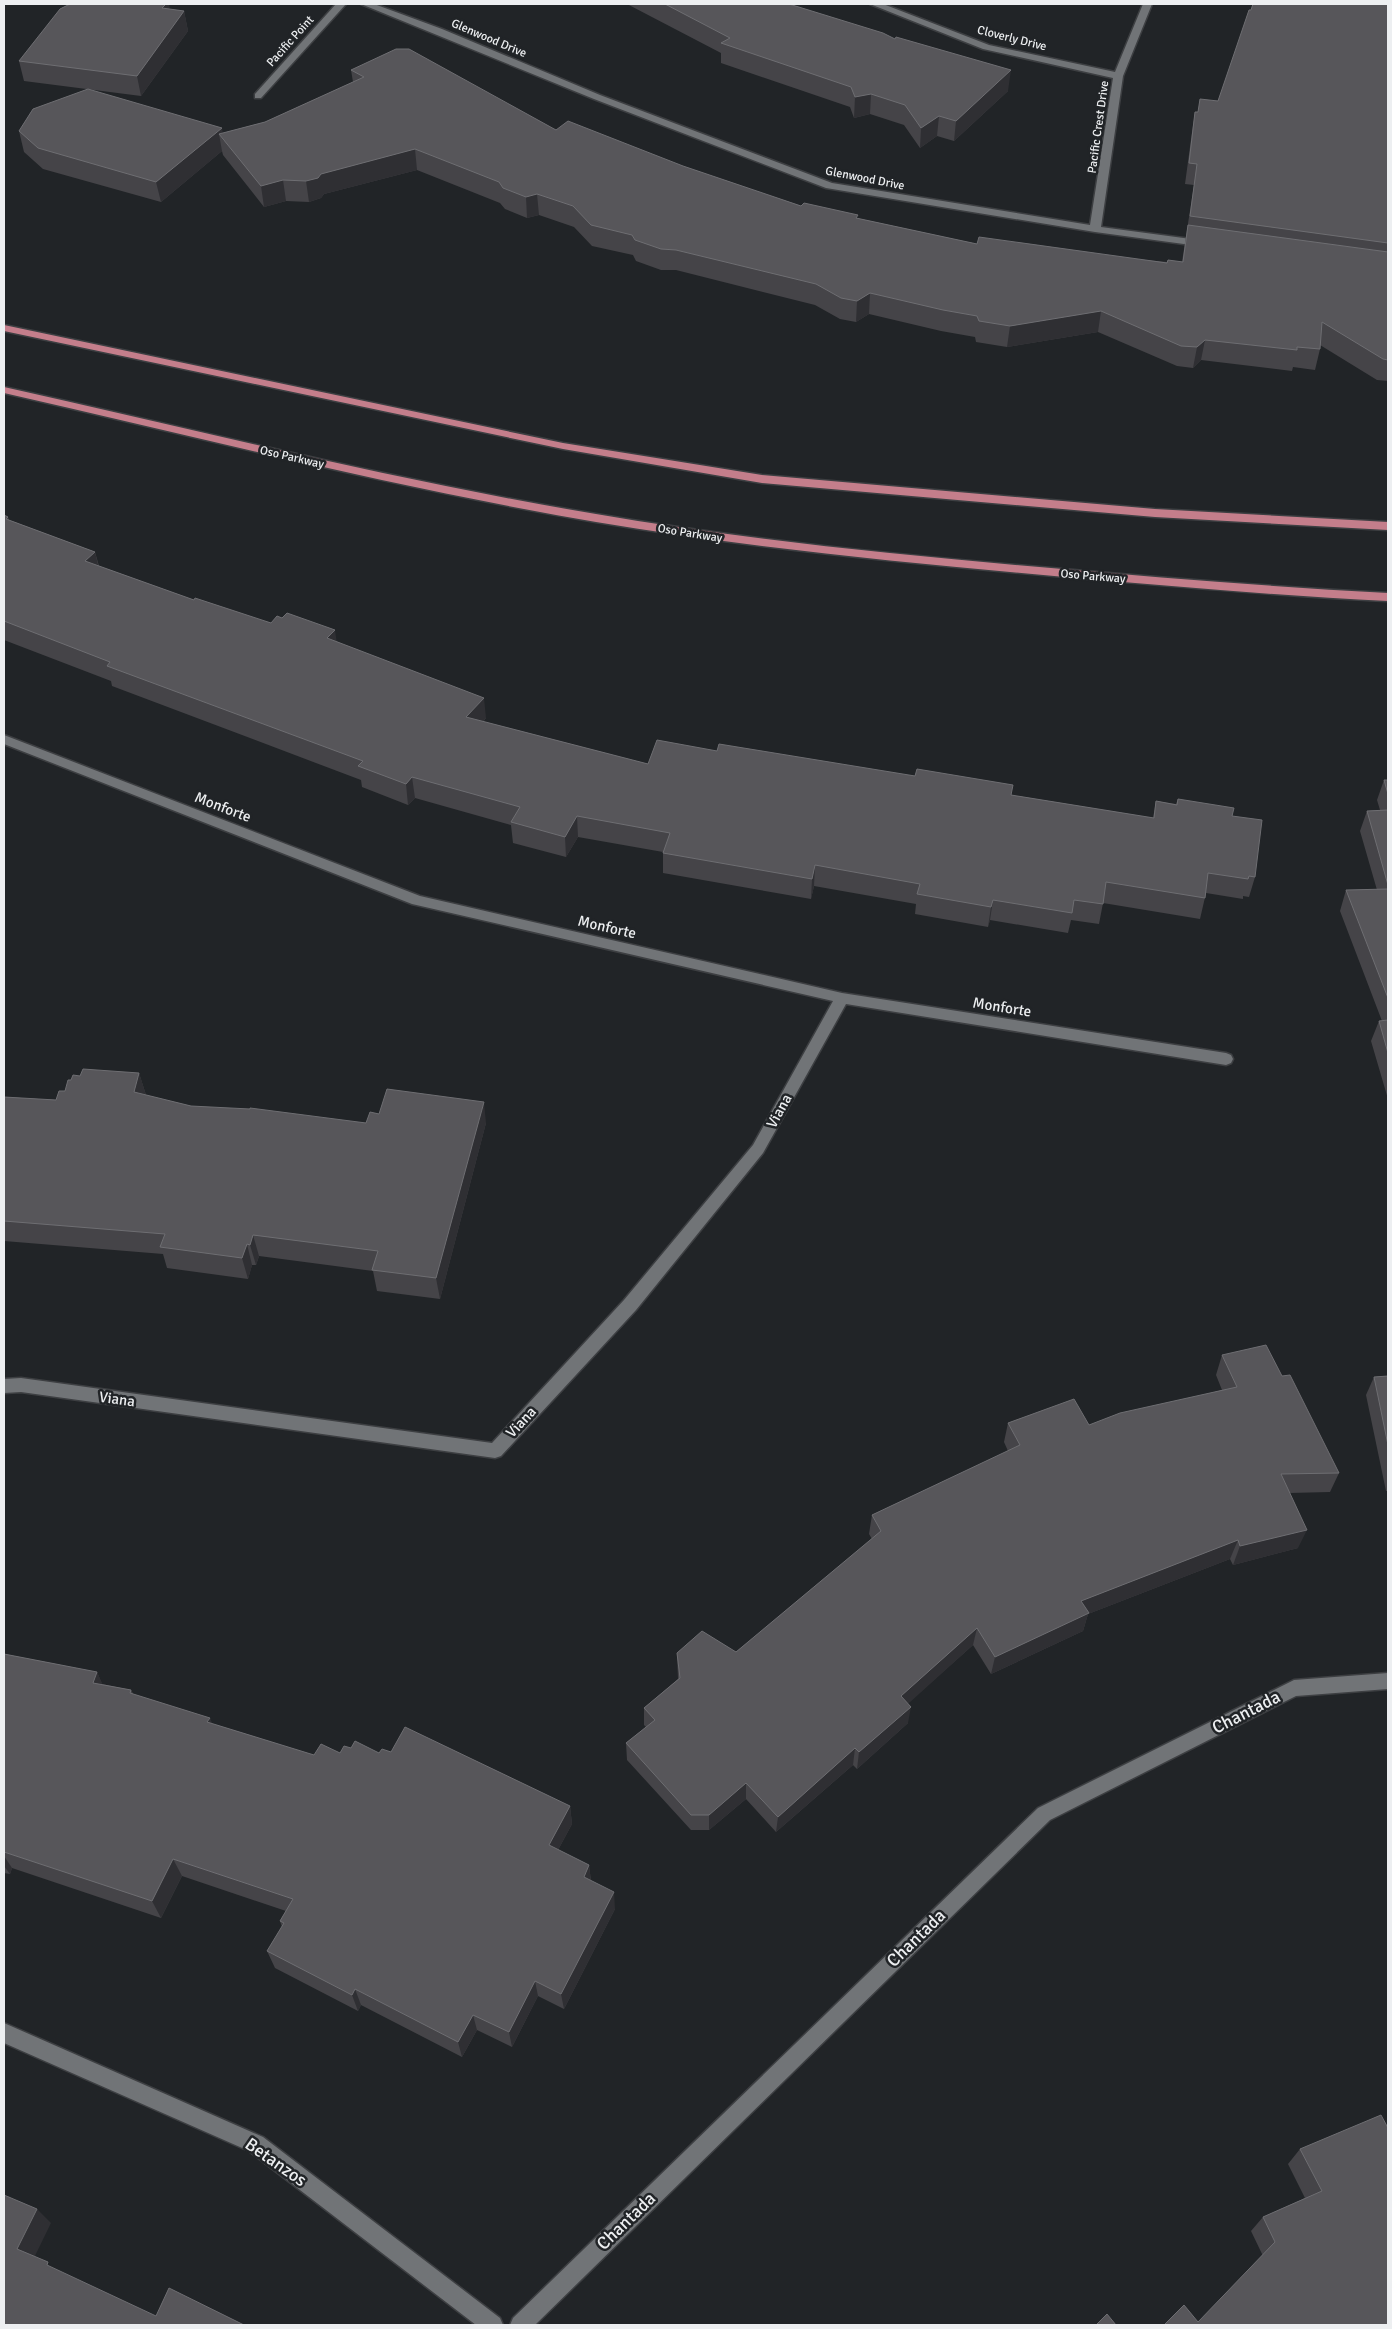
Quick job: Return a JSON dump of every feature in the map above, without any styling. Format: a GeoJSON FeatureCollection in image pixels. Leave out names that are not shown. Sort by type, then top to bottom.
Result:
{"type":"FeatureCollection","features":[{"type":"Feature","properties":{"kind":"main road"},"geometry":{"type":"LineString","coordinates":[[4,328],[544,442],[762,479],[1155,513],[1388,526]]}},
{"type":"Feature","properties":{"kind":"main road","name":"Oso Parkway"},"geometry":{"type":"LineString","coordinates":[[4,390],[299,459],[461,493],[597,518],[725,538],[869,556],[1220,587],[1388,597]]}},
{"type":"Feature","properties":{"kind":"street","name":"Pacific Point"},"geometry":{"type":"LineString","coordinates":[[258,96],[341,4]]}},
{"type":"Feature","properties":{"kind":"street","name":"Glenwood Drive"},"geometry":{"type":"LineString","coordinates":[[366,4],[439,31],[597,97],[830,186],[1095,229],[1212,245]]}},
{"type":"Feature","properties":{"kind":"street","name":"Cloverly Drive"},"geometry":{"type":"LineString","coordinates":[[874,4],[986,47],[1118,76]]}},
{"type":"Feature","properties":{"kind":"street","name":"Pacific Crest Drive"},"geometry":{"type":"LineString","coordinates":[[1095,229],[1118,76],[1148,4]]}},
{"type":"Feature","properties":{"kind":"street","name":"Monforte"},"geometry":{"type":"LineString","coordinates":[[4,739],[417,900],[842,998],[1226,1060]]}},
{"type":"Feature","properties":{"kind":"street","name":"Viana"},"geometry":{"type":"LineString","coordinates":[[4,1386],[20,1385],[495,1450],[630,1305],[758,1149],[842,998]]}},
{"type":"Feature","properties":{"kind":"street","name":"Chantada"},"geometry":{"type":"LineString","coordinates":[[520,2325],[1044,1814],[1294,1688],[1388,1682]]}},
{"type":"Feature","properties":{"kind":"street","name":"Betanzos"},"geometry":{"type":"LineString","coordinates":[[4,2033],[256,2144],[493,2325]]}},
{"type":"Feature","properties":{"kind":"building"},"geometry":{"type":"Polygon","coordinates":[[[70,4],[166,4],[162,8],[184,11],[137,76],[19,61],[60,9],[70,4]]]}},
{"type":"Feature","properties":{"kind":"building"},"geometry":{"type":"Polygon","coordinates":[[[665,4],[789,4],[883,33],[895,39],[896,37],[1011,70],[956,121],[939,116],[921,128],[905,105],[871,94],[855,97],[851,87],[721,43],[730,38],[665,4]]]}},
{"type":"Feature","properties":{"kind":"building"},"geometry":{"type":"Polygon","coordinates":[[[1253,4],[1388,4],[1388,243],[1190,216],[1197,164],[1189,163],[1195,112],[1198,112],[1200,99],[1218,101],[1249,10],[1251,10],[1253,4]]]}},
{"type":"Feature","properties":{"kind":"building"},"geometry":{"type":"Polygon","coordinates":[[[396,49],[409,49],[556,130],[568,121],[683,166],[801,206],[804,203],[858,215],[856,218],[977,244],[979,237],[1167,263],[1168,260],[1183,262],[1188,225],[1388,252],[1388,360],[1383,359],[1322,322],[1320,349],[1297,347],[1297,350],[1205,340],[1197,347],[1181,346],[1101,311],[1010,326],[979,321],[977,316],[870,293],[857,301],[841,298],[816,284],[676,250],[661,249],[635,240],[632,235],[591,225],[573,206],[537,194],[526,197],[503,188],[499,182],[415,149],[321,174],[318,178],[306,181],[283,180],[261,186],[219,134],[265,122],[364,77],[351,70],[396,49]]]}},
{"type":"Feature","properties":{"kind":"building"},"geometry":{"type":"Polygon","coordinates":[[[88,89],[222,128],[156,182],[38,148],[19,131],[33,109],[88,89]]]}},
{"type":"Feature","properties":{"kind":"building"},"geometry":{"type":"Polygon","coordinates":[[[4,515],[8,517],[6,519],[95,552],[85,561],[194,600],[195,598],[271,623],[277,616],[282,618],[287,613],[335,630],[327,638],[484,698],[466,717],[648,764],[657,740],[717,751],[719,744],[915,776],[917,769],[1013,785],[1011,795],[1154,818],[1156,801],[1177,805],[1178,799],[1234,808],[1232,816],[1262,820],[1255,877],[1249,876],[1248,879],[1208,873],[1205,898],[1106,882],[1103,904],[1074,900],[1072,913],[993,900],[991,907],[917,894],[920,884],[815,865],[812,879],[663,853],[670,833],[577,816],[565,837],[511,822],[520,807],[412,777],[406,784],[358,766],[363,761],[107,666],[110,662],[4,621],[4,515]]]}},
{"type":"Feature","properties":{"kind":"building"},"geometry":{"type":"Polygon","coordinates":[[[1384,780],[1388,780],[1388,794],[1384,780]]]}},
{"type":"Feature","properties":{"kind":"building"},"geometry":{"type":"Polygon","coordinates":[[[1388,810],[1388,885],[1367,811],[1388,810]]]}},
{"type":"Feature","properties":{"kind":"building"},"geometry":{"type":"Polygon","coordinates":[[[1388,889],[1388,998],[1346,890],[1388,889]]]}},
{"type":"Feature","properties":{"kind":"building"},"geometry":{"type":"Polygon","coordinates":[[[1388,1020],[1388,1053],[1379,1021],[1388,1020]]]}},
{"type":"Feature","properties":{"kind":"building"},"geometry":{"type":"Polygon","coordinates":[[[83,1069],[139,1073],[134,1092],[191,1106],[250,1108],[366,1123],[370,1112],[379,1114],[387,1089],[484,1102],[436,1278],[372,1270],[378,1251],[253,1235],[250,1245],[247,1244],[242,1258],[160,1247],[165,1234],[4,1221],[4,1097],[56,1100],[59,1091],[65,1091],[68,1080],[71,1080],[73,1075],[80,1076],[83,1069]]]}},
{"type":"Feature","properties":{"kind":"building"},"geometry":{"type":"Polygon","coordinates":[[[1266,1345],[1282,1376],[1290,1375],[1339,1473],[1281,1474],[1307,1530],[1240,1546],[1238,1540],[1081,1601],[1089,1613],[995,1657],[977,1628],[901,1696],[911,1707],[859,1752],[855,1748],[778,1817],[746,1783],[709,1815],[691,1815],[626,1743],[655,1720],[644,1708],[680,1678],[677,1653],[702,1631],[736,1652],[881,1531],[872,1515],[1020,1445],[1008,1423],[1074,1399],[1089,1425],[1120,1413],[1237,1387],[1222,1355],[1266,1345]]]}},
{"type":"Feature","properties":{"kind":"building"},"geometry":{"type":"Polygon","coordinates":[[[1388,1376],[1388,1445],[1374,1377],[1388,1376]]]}},
{"type":"Feature","properties":{"kind":"building"},"geometry":{"type":"Polygon","coordinates":[[[4,1654],[97,1672],[93,1683],[131,1690],[130,1693],[210,1718],[207,1722],[314,1755],[321,1744],[340,1753],[344,1746],[351,1748],[355,1741],[379,1753],[382,1749],[391,1752],[405,1727],[570,1806],[549,1845],[589,1865],[584,1877],[614,1892],[561,1994],[535,1981],[509,2032],[473,2015],[458,2042],[355,1989],[352,1995],[267,1951],[284,1923],[280,1921],[293,1899],[173,1859],[152,1901],[4,1852],[4,1654]]]}},
{"type":"Feature","properties":{"kind":"building"},"geometry":{"type":"Polygon","coordinates":[[[1381,2115],[1388,2128],[1388,2325],[1164,2325],[1184,2305],[1198,2322],[1275,2242],[1263,2217],[1322,2191],[1300,2149],[1381,2115]]]}},
{"type":"Feature","properties":{"kind":"building"},"geometry":{"type":"Polygon","coordinates":[[[4,2195],[37,2209],[17,2249],[48,2262],[47,2265],[156,2316],[169,2288],[244,2325],[4,2325],[4,2195]]]}},
{"type":"Feature","properties":{"kind":"building"},"geometry":{"type":"Polygon","coordinates":[[[1107,2314],[1116,2325],[1096,2325],[1107,2314]]]}}]}
